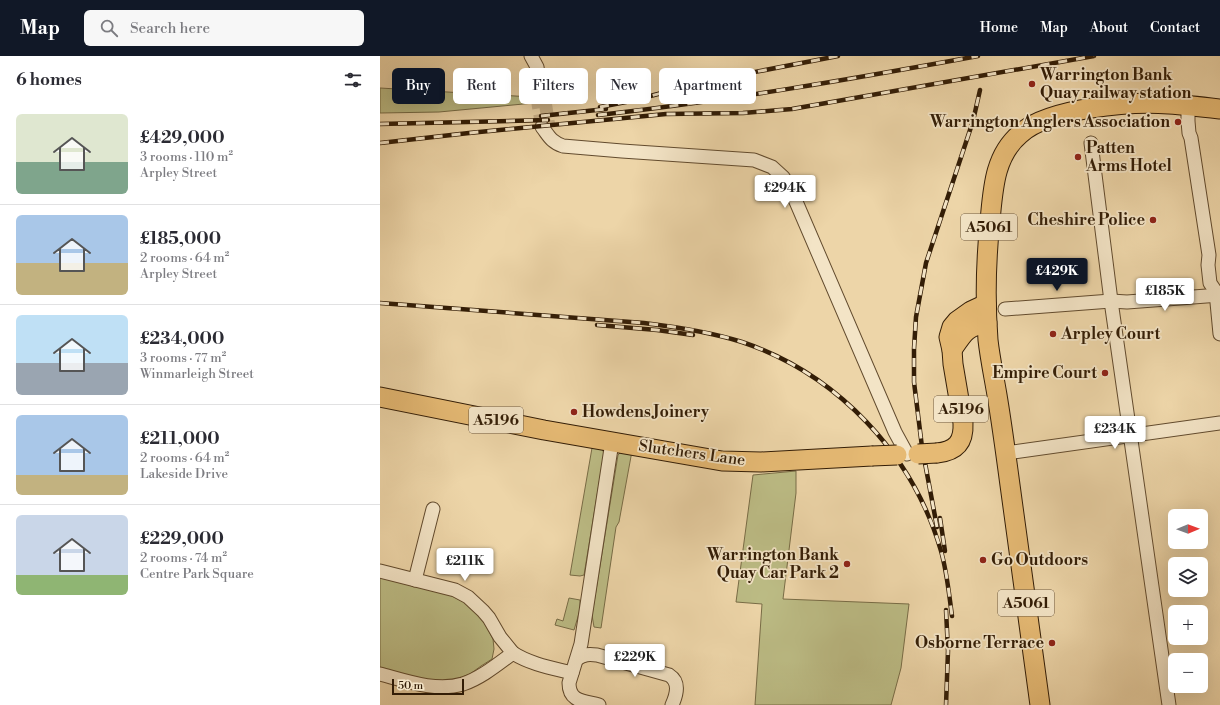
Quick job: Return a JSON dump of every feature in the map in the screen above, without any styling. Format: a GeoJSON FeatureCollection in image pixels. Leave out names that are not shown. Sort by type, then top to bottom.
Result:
{"type":"FeatureCollection","features":[{"type":"Feature","properties":{"kind":"highway","name":"A5061"},"geometry":{"type":"LineString","coordinates":[[1040,705],[987,323],[986,304],[988,243],[994,180],[999,163],[1005,151],[1021,132],[1036,123],[1057,116],[1082,110],[1129,104],[1168,104],[1220,109]]}},
{"type":"Feature","properties":{"kind":"highway","name":"Slutchers Lane"},"geometry":{"type":"LineString","coordinates":[[380,398],[612,442],[733,462],[776,461],[946,451],[954,447],[961,440],[963,435],[963,423],[949,337],[952,327],[962,316],[986,304]]}},
{"type":"Feature","properties":{"kind":"highway"},"geometry":{"type":"LineString","coordinates":[[952,350],[968,329],[987,323]]}},
{"type":"Feature","properties":{"kind":"street"},"geometry":{"type":"LineString","coordinates":[[531,56],[537,68]]}},
{"type":"Feature","properties":{"kind":"street"},"geometry":{"type":"LineString","coordinates":[[1188,106],[1189,133],[1209,255],[1208,265],[1210,283],[1218,296],[1220,334]]}},
{"type":"Feature","properties":{"kind":"street"},"geometry":{"type":"LineString","coordinates":[[546,129],[551,140],[563,146],[754,160],[772,167],[783,177],[791,190],[895,432],[907,454]]}},
{"type":"Feature","properties":{"kind":"street"},"geometry":{"type":"LineString","coordinates":[[1091,143],[1111,301],[1169,705]]}},
{"type":"Feature","properties":{"kind":"street"},"geometry":{"type":"LineString","coordinates":[[1005,309],[1111,301],[1127,302],[1218,296]]}},
{"type":"Feature","properties":{"kind":"street"},"geometry":{"type":"LineString","coordinates":[[1006,453],[1220,423]]}},
{"type":"Feature","properties":{"kind":"street"},"geometry":{"type":"LineString","coordinates":[[599,705],[575,698],[569,689],[569,683],[580,644],[612,442]]}},
{"type":"Feature","properties":{"kind":"street"},"geometry":{"type":"LineString","coordinates":[[415,580],[432,509]]}},
{"type":"Feature","properties":{"kind":"street"},"geometry":{"type":"LineString","coordinates":[[380,571],[455,590],[468,597],[483,611],[500,637],[520,658],[572,673]]}},
{"type":"Feature","properties":{"kind":"street"},"geometry":{"type":"LineString","coordinates":[[584,620],[588,643],[596,655]]}},
{"type":"Feature","properties":{"kind":"street"},"geometry":{"type":"LineString","coordinates":[[380,676],[424,685],[437,686],[463,684],[479,676],[513,652]]}},
{"type":"Feature","properties":{"kind":"street"},"geometry":{"type":"LineString","coordinates":[[577,659],[583,655],[596,655],[668,675],[674,678],[676,682],[672,705]]}},
{"type":"Feature","properties":{"kind":"green space"},"geometry":{"type":"Polygon","coordinates":[[[380,88],[392,89],[392,104],[445,104],[445,92],[453,92],[453,104],[511,104],[511,96],[519,96],[519,104],[523,104],[439,112],[380,113],[380,88]]]}},
{"type":"Feature","properties":{"kind":"green space"},"geometry":{"type":"Polygon","coordinates":[[[592,448],[602,449],[604,453],[584,575],[570,575],[592,448]]]}},
{"type":"Feature","properties":{"kind":"green space"},"geometry":{"type":"Polygon","coordinates":[[[632,451],[619,522],[616,527],[601,628],[594,627],[592,615],[618,455],[621,452],[632,451]]]}},
{"type":"Feature","properties":{"kind":"green space"},"geometry":{"type":"Polygon","coordinates":[[[796,471],[796,493],[783,599],[909,604],[901,668],[891,705],[755,705],[762,604],[736,602],[753,475],[796,471]]]}},
{"type":"Feature","properties":{"kind":"green space"},"geometry":{"type":"Polygon","coordinates":[[[380,576],[446,593],[468,604],[480,615],[493,639],[494,649],[492,659],[470,674],[453,680],[437,681],[423,679],[380,668],[380,576]]]}},
{"type":"Feature","properties":{"kind":"green space"},"geometry":{"type":"Polygon","coordinates":[[[569,598],[580,600],[580,610],[574,630],[555,625],[557,619],[563,621],[569,598]]]}},
{"type":"Feature","properties":{"kind":"tunnel"},"geometry":{"type":"LineString","coordinates":[[542,127],[538,104],[540,97],[545,101],[549,127]]}},
{"type":"Feature","properties":{"kind":"railway"},"geometry":{"type":"LineString","coordinates":[[600,107],[631,101],[708,81],[838,56]]}},
{"type":"Feature","properties":{"kind":"railway"},"geometry":{"type":"LineString","coordinates":[[598,115],[788,89],[978,56]]}},
{"type":"Feature","properties":{"kind":"railway"},"geometry":{"type":"LineString","coordinates":[[380,143],[666,114],[743,113],[792,109],[1094,56]]}},
{"type":"Feature","properties":{"kind":"railway"},"geometry":{"type":"LineString","coordinates":[[937,527],[922,447],[914,382],[916,317],[926,263],[973,121],[980,90]]}},
{"type":"Feature","properties":{"kind":"railway"},"geometry":{"type":"LineString","coordinates":[[541,116],[606,109]]}},
{"type":"Feature","properties":{"kind":"railway"},"geometry":{"type":"LineString","coordinates":[[380,124],[548,120]]}},
{"type":"Feature","properties":{"kind":"railway"},"geometry":{"type":"LineString","coordinates":[[380,303],[644,323],[718,335],[742,342],[777,356],[809,375],[839,397],[867,422],[891,451],[911,482],[928,515],[943,559],[952,616]]}},
{"type":"Feature","properties":{"kind":"railway"},"geometry":{"type":"LineString","coordinates":[[597,325],[657,330],[693,335]]}},
{"type":"Feature","properties":{"kind":"railway"},"geometry":{"type":"LineString","coordinates":[[940,518],[945,551]]}},
{"type":"Feature","properties":{"kind":"railway"},"geometry":{"type":"LineString","coordinates":[[946,610],[948,651],[946,705]]}},
{"type":"Feature","properties":{"kind":"place","name":"Warrington Bank Quay railway station"},"geometry":{"type":"Point","coordinates":[1032,84]}},
{"type":"Feature","properties":{"kind":"place","name":"Warrington Anglers Association"},"geometry":{"type":"Point","coordinates":[1178,122]}},
{"type":"Feature","properties":{"kind":"place","name":"Patten Arms Hotel"},"geometry":{"type":"Point","coordinates":[1078,157]}},
{"type":"Feature","properties":{"kind":"place","name":"Cheshire Police"},"geometry":{"type":"Point","coordinates":[1153,220]}},
{"type":"Feature","properties":{"kind":"place","name":"Arpley Court"},"geometry":{"type":"Point","coordinates":[1053,334]}},
{"type":"Feature","properties":{"kind":"place","name":"Empire Court"},"geometry":{"type":"Point","coordinates":[1105,373]}},
{"type":"Feature","properties":{"kind":"place","name":"Howdens Joinery"},"geometry":{"type":"Point","coordinates":[574,412]}},
{"type":"Feature","properties":{"kind":"place","name":"Go Outdoors"},"geometry":{"type":"Point","coordinates":[983,560]}},
{"type":"Feature","properties":{"kind":"place","name":"Warrington Bank Quay Car Park 2"},"geometry":{"type":"Point","coordinates":[847,564]}},
{"type":"Feature","properties":{"kind":"place","name":"Osborne Terrace"},"geometry":{"type":"Point","coordinates":[1052,643]}}]}
